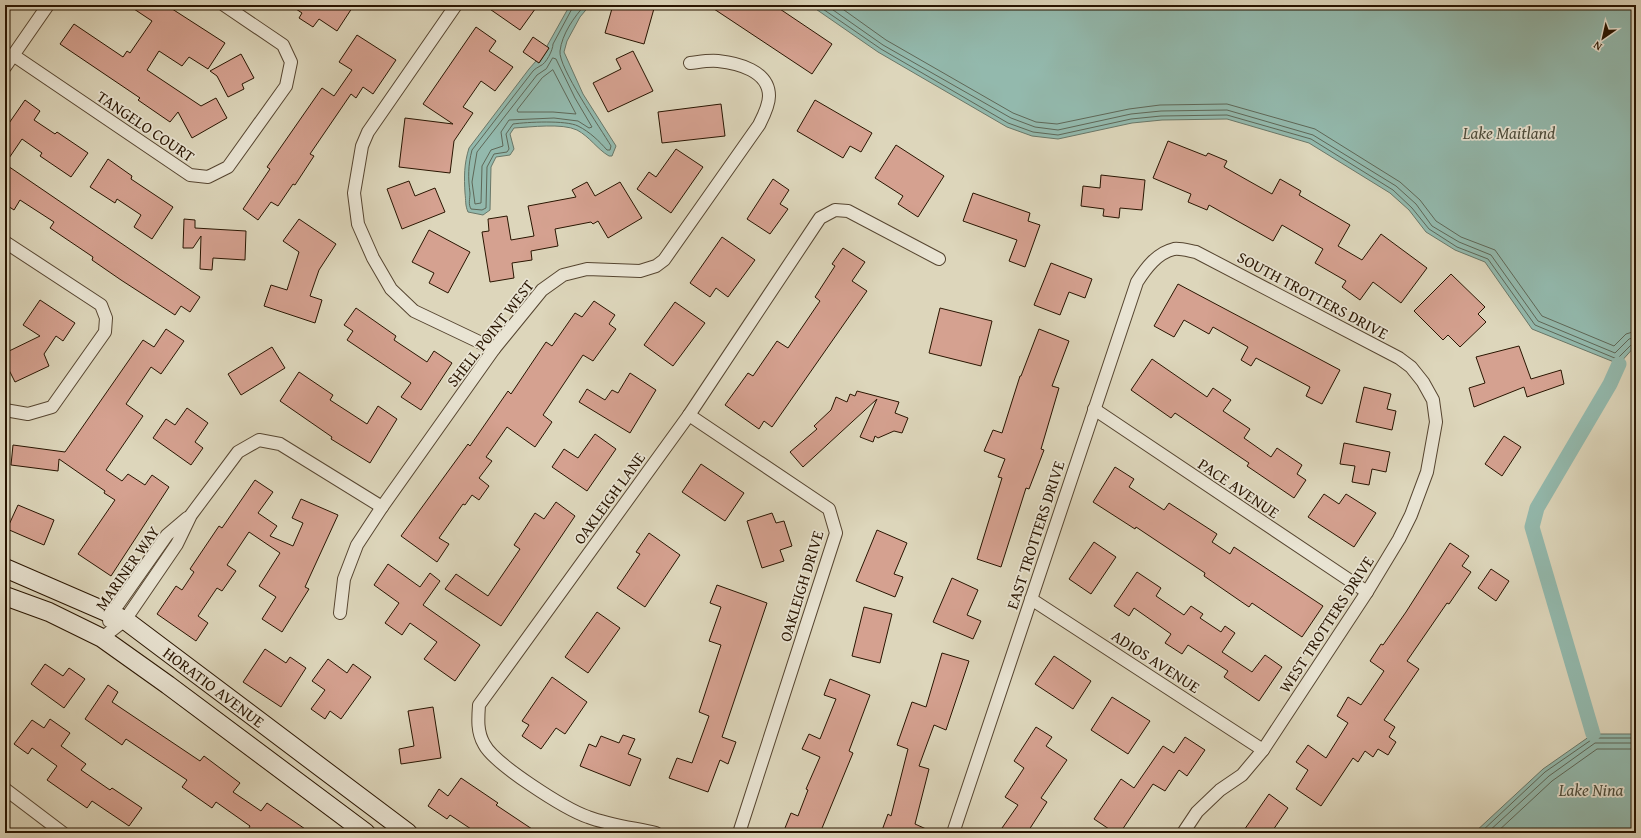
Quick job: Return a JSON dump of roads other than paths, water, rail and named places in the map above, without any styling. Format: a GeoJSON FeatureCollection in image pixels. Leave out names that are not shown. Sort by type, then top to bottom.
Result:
{"type":"FeatureCollection","features":[{"type":"Feature","properties":{"kind":"main road","name":"HORATIO AVENUE"},"geometry":{"type":"LineString","coordinates":[[5,568],[118,616],[408,833]]}},
{"type":"Feature","properties":{"kind":"main road","name":"HORATIO AVENUE"},"geometry":{"type":"LineString","coordinates":[[5,596],[49,612],[102,638],[168,685],[366,833]]}},
{"type":"Feature","properties":{"kind":"street"},"geometry":{"type":"LineString","coordinates":[[5,67],[48,5]]}},
{"type":"Feature","properties":{"kind":"street","name":"TANGELO COURT"},"geometry":{"type":"LineString","coordinates":[[13,55],[190,175],[208,177],[228,167],[286,86],[291,62],[283,45],[224,5]]}},
{"type":"Feature","properties":{"kind":"street"},"geometry":{"type":"LineString","coordinates":[[456,5],[368,132],[362,146],[354,193],[358,224],[373,258],[391,289],[414,311],[494,348]]}},
{"type":"Feature","properties":{"kind":"street","name":"SHELL POINT WEST"},"geometry":{"type":"LineString","coordinates":[[340,613],[344,579],[357,545],[494,348],[542,290],[563,275],[587,270],[640,271],[656,266],[664,260],[759,126],[768,104],[769,96],[767,86],[757,73],[737,64],[716,60],[690,63]]}},
{"type":"Feature","properties":{"kind":"street","name":"OAKLEIGH LANE"},"geometry":{"type":"LineString","coordinates":[[656,833],[583,815],[565,807],[501,763],[484,745],[478,726],[479,705],[689,414],[820,218],[835,210],[848,211],[939,259]]}},
{"type":"Feature","properties":{"kind":"street"},"geometry":{"type":"LineString","coordinates":[[5,242],[101,305],[106,318],[105,332],[52,407],[28,414],[5,410]]}},
{"type":"Feature","properties":{"kind":"street","name":"SOUTH TROTTERS DRIVE"},"geometry":{"type":"LineString","coordinates":[[1161,255],[1175,249],[1196,252],[1399,358],[1411,367],[1423,382],[1434,400]]}},
{"type":"Feature","properties":{"kind":"street","name":"EAST TROTTERS DRIVE"},"geometry":{"type":"LineString","coordinates":[[953,833],[1137,282],[1148,265],[1161,255]]}},
{"type":"Feature","properties":{"kind":"street","name":"WEST TROTTERS DRIVE"},"geometry":{"type":"LineString","coordinates":[[1183,833],[1198,812],[1220,790],[1242,775],[1263,750],[1367,592],[1399,539],[1411,515],[1426,472],[1436,422],[1434,400]]}},
{"type":"Feature","properties":{"kind":"street","name":"PACE AVENUE"},"geometry":{"type":"LineString","coordinates":[[1094,409],[1367,592]]}},
{"type":"Feature","properties":{"kind":"street","name":"OAKLEIGH DRIVE"},"geometry":{"type":"LineString","coordinates":[[689,414],[829,509],[836,533],[740,833]]}},
{"type":"Feature","properties":{"kind":"street","name":"MARINER WAY"},"geometry":{"type":"LineString","coordinates":[[102,638],[118,616],[177,544],[191,515],[238,452],[259,440],[280,444],[382,507]]}},
{"type":"Feature","properties":{"kind":"street","name":"ADIOS AVENUE"},"geometry":{"type":"LineString","coordinates":[[1031,599],[1263,750]]}},
{"type":"Feature","properties":{"kind":"street"},"geometry":{"type":"LineString","coordinates":[[5,789],[63,833]]}},
{"type":"Feature","properties":{"kind":"water"},"geometry":{"type":"Polygon","coordinates":[[[570,5],[590,5],[580,17],[567,41],[564,52],[583,94],[616,146],[612,156],[605,153],[582,133],[571,128],[546,126],[514,128],[510,134],[514,149],[510,155],[496,157],[491,167],[490,210],[483,215],[468,212],[466,207],[465,165],[469,148],[529,69],[536,61],[539,63],[549,48],[547,46],[570,5]]]}},
{"type":"Feature","properties":{"kind":"water","name":"Lake Maitland"},"geometry":{"type":"Polygon","coordinates":[[[810,5],[1636,5],[1636,345],[1619,364],[1532,329],[1485,262],[1455,250],[1426,232],[1409,210],[1390,193],[1309,143],[1227,119],[1162,120],[1132,123],[1058,139],[1032,136],[1007,127],[878,52],[810,5]]]}},
{"type":"Feature","properties":{"kind":"water","name":"Lake Nina"},"geometry":{"type":"Polygon","coordinates":[[[1593,734],[1636,734],[1636,833],[1474,833],[1543,769],[1593,734]]]}},
{"type":"Feature","properties":{"kind":"waterway"},"geometry":{"type":"LineString","coordinates":[[1593,734],[1532,527],[1537,508],[1610,384],[1619,364]]}}]}
